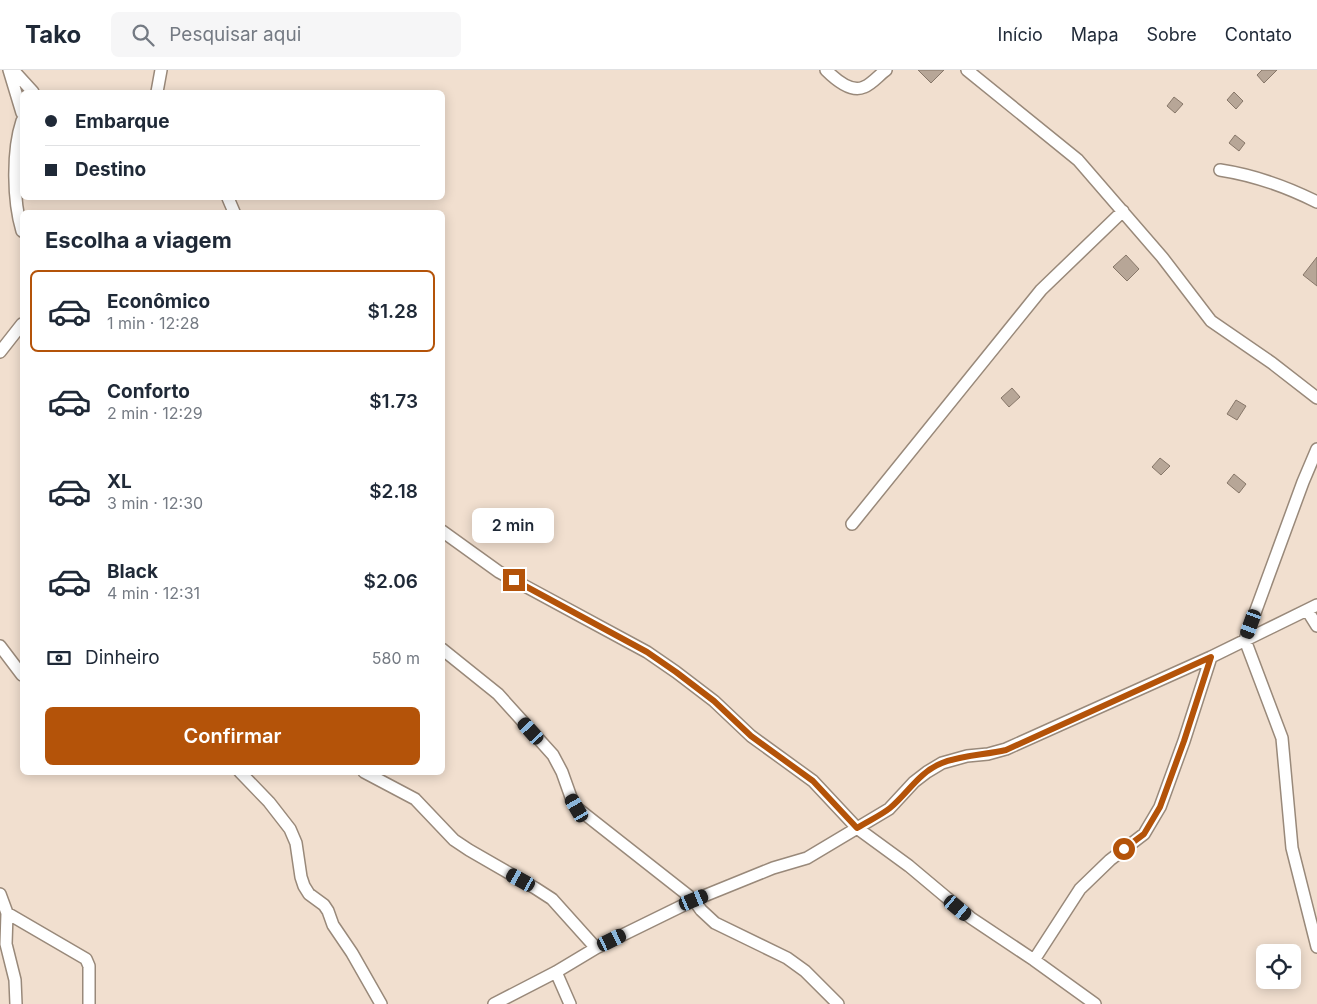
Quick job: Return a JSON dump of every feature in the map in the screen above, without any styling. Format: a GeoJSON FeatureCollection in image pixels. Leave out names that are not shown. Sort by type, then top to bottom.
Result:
{"type":"FeatureCollection","features":[{"type":"Feature","properties":{"kind":"street"},"geometry":{"type":"LineString","coordinates":[[11,70],[31,90]]}},
{"type":"Feature","properties":{"kind":"street"},"geometry":{"type":"LineString","coordinates":[[11,70],[20,105]]}},
{"type":"Feature","properties":{"kind":"street"},"geometry":{"type":"LineString","coordinates":[[157,90],[162,70]]}},
{"type":"Feature","properties":{"kind":"street"},"geometry":{"type":"LineString","coordinates":[[826,70],[834,78],[849,87],[857,89],[865,87],[886,70]]}},
{"type":"Feature","properties":{"kind":"street"},"geometry":{"type":"LineString","coordinates":[[967,70],[1078,160],[1162,257],[1211,321],[1272,363],[1317,398]]}},
{"type":"Feature","properties":{"kind":"street"},"geometry":{"type":"LineString","coordinates":[[20,130],[17,144],[16,203],[20,222]]}},
{"type":"Feature","properties":{"kind":"street"},"geometry":{"type":"LineString","coordinates":[[1220,170],[1249,175],[1300,193],[1317,202]]}},
{"type":"Feature","properties":{"kind":"street"},"geometry":{"type":"LineString","coordinates":[[852,524],[1041,290],[1123,212]]}},
{"type":"Feature","properties":{"kind":"street"},"geometry":{"type":"LineString","coordinates":[[0,352],[20,330]]}},
{"type":"Feature","properties":{"kind":"street"},"geometry":{"type":"LineString","coordinates":[[1317,449],[1245,640],[1282,738],[1292,848],[1317,947]]}},
{"type":"Feature","properties":{"kind":"street"},"geometry":{"type":"LineString","coordinates":[[445,533],[499,572],[647,652],[676,672],[714,701],[751,736],[813,781],[857,828],[909,866],[971,918],[1095,1004]]}},
{"type":"Feature","properties":{"kind":"street"},"geometry":{"type":"LineString","coordinates":[[494,1004],[556,972],[596,948],[694,900],[773,868],[804,859],[889,809],[914,782],[942,763],[967,756],[1006,750],[1211,657],[1312,608],[1317,626]]}},
{"type":"Feature","properties":{"kind":"street"},"geometry":{"type":"LineString","coordinates":[[0,646],[20,672]]}},
{"type":"Feature","properties":{"kind":"street"},"geometry":{"type":"LineString","coordinates":[[445,651],[498,694],[553,756],[577,808],[694,900],[701,910],[715,923],[787,958],[804,971],[838,1004]]}},
{"type":"Feature","properties":{"kind":"street"},"geometry":{"type":"LineString","coordinates":[[1034,960],[1080,888],[1110,860],[1144,834],[1160,807],[1211,657]]}},
{"type":"Feature","properties":{"kind":"street"},"geometry":{"type":"LineString","coordinates":[[243,775],[269,802],[290,829],[296,843],[304,886],[309,894],[324,905],[328,911],[333,925],[352,952],[381,1004]]}},
{"type":"Feature","properties":{"kind":"street"},"geometry":{"type":"LineString","coordinates":[[370,775],[415,799],[454,840],[552,899],[596,948]]}},
{"type":"Feature","properties":{"kind":"street"},"geometry":{"type":"LineString","coordinates":[[0,894],[7,913],[6,944],[15,980],[16,1004]]}},
{"type":"Feature","properties":{"kind":"street"},"geometry":{"type":"LineString","coordinates":[[7,913],[86,960],[89,966],[89,1004]]}},
{"type":"Feature","properties":{"kind":"street"},"geometry":{"type":"LineString","coordinates":[[556,972],[570,1004]]}},
{"type":"Feature","properties":{"kind":"building"},"geometry":{"type":"Polygon","coordinates":[[[918,70],[944,70],[931,83],[918,70]]]}},
{"type":"Feature","properties":{"kind":"building"},"geometry":{"type":"Polygon","coordinates":[[[1262,70],[1277,70],[1264,83],[1257,75],[1262,70]]]}},
{"type":"Feature","properties":{"kind":"building"},"geometry":{"type":"Polygon","coordinates":[[[1234,92],[1243,101],[1236,109],[1227,100],[1234,92]]]}},
{"type":"Feature","properties":{"kind":"building"},"geometry":{"type":"Polygon","coordinates":[[[1174,97],[1183,104],[1175,113],[1167,106],[1174,97]]]}},
{"type":"Feature","properties":{"kind":"building"},"geometry":{"type":"Polygon","coordinates":[[[1235,135],[1245,143],[1239,151],[1229,143],[1235,135]]]}},
{"type":"Feature","properties":{"kind":"building"},"geometry":{"type":"Polygon","coordinates":[[[1126,255],[1139,269],[1127,281],[1113,267],[1126,255]]]}},
{"type":"Feature","properties":{"kind":"building"},"geometry":{"type":"Polygon","coordinates":[[[1317,257],[1317,286],[1303,275],[1317,257]]]}},
{"type":"Feature","properties":{"kind":"building"},"geometry":{"type":"Polygon","coordinates":[[[1012,388],[1020,397],[1009,407],[1001,398],[1012,388]]]}},
{"type":"Feature","properties":{"kind":"building"},"geometry":{"type":"Polygon","coordinates":[[[1236,400],[1246,406],[1237,420],[1227,414],[1236,400]]]}},
{"type":"Feature","properties":{"kind":"building"},"geometry":{"type":"Polygon","coordinates":[[[1160,458],[1170,466],[1161,475],[1152,467],[1160,458]]]}},
{"type":"Feature","properties":{"kind":"building"},"geometry":{"type":"Polygon","coordinates":[[[1234,474],[1246,484],[1239,493],[1227,483],[1234,474]]]}},
{"type":"Feature","properties":{"kind":"route"},"geometry":{"type":"LineString","coordinates":[[514,580],[647,652],[676,672],[714,701],[751,736],[813,781],[857,828],[889,809],[914,782],[942,763],[967,756],[1006,750],[1211,657],[1160,807],[1144,834],[1124,849]]}}]}
